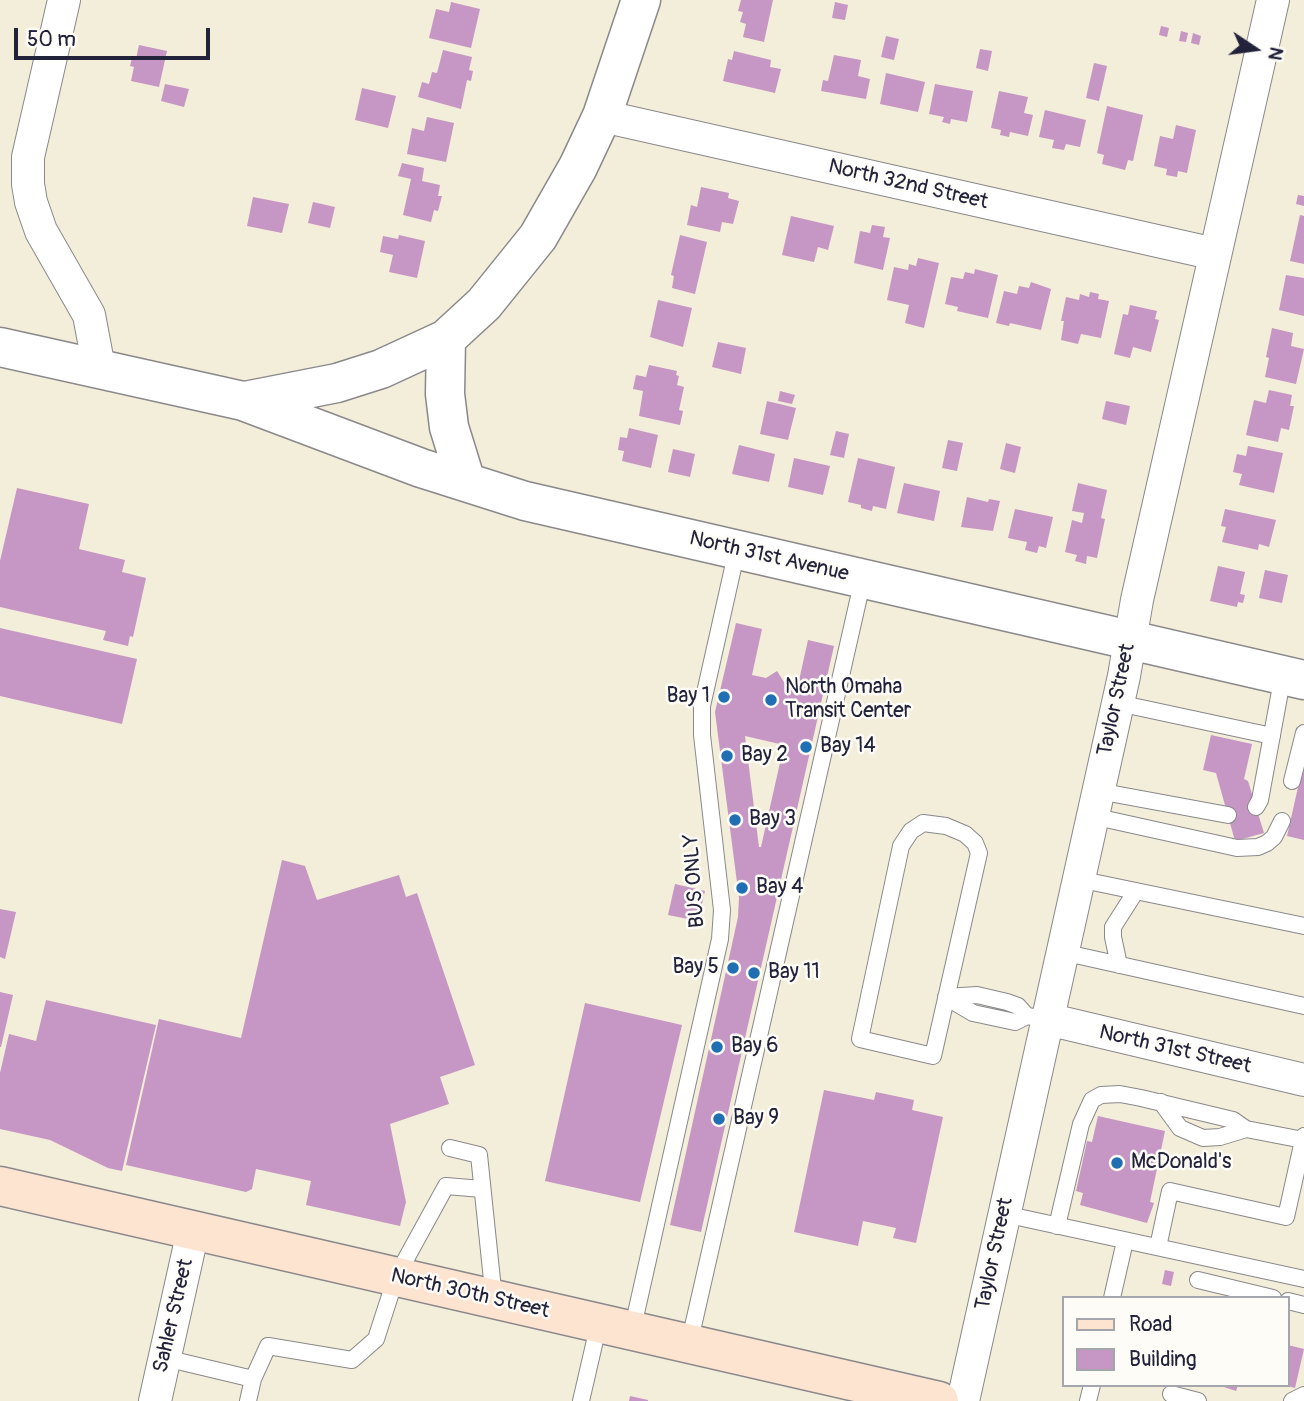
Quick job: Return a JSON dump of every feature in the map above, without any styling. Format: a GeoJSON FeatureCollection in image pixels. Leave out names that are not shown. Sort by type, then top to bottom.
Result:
{"type":"FeatureCollection","features":[{"type":"Feature","properties":{"kind":"main road","name":"North 30th Street"},"geometry":{"type":"LineString","coordinates":[[0,1186],[939,1401]]}},
{"type":"Feature","properties":{"kind":"street"},"geometry":{"type":"LineString","coordinates":[[64,0],[28,158],[28,184],[41,231],[89,315],[99,368]]}},
{"type":"Feature","properties":{"kind":"street"},"geometry":{"type":"LineString","coordinates":[[243,401],[337,383],[381,369],[446,339],[484,304],[538,237],[578,167],[602,116],[641,0]]}},
{"type":"Feature","properties":{"kind":"street","name":"Taylor Street"},"geometry":{"type":"LineString","coordinates":[[963,1401],[1004,1214],[1037,1017],[1062,952],[1273,0]]}},
{"type":"Feature","properties":{"kind":"street","name":"North 32nd Street"},"geometry":{"type":"LineString","coordinates":[[602,116],[1215,254]]}},
{"type":"Feature","properties":{"kind":"street"},"geometry":{"type":"LineString","coordinates":[[446,339],[445,394],[449,426],[466,482]]}},
{"type":"Feature","properties":{"kind":"street","name":"North 31st Avenue"},"geometry":{"type":"LineString","coordinates":[[0,347],[243,401],[421,468],[524,501],[1294,677]]}},
{"type":"Feature","properties":{"kind":"street","name":"North 31st Street"},"geometry":{"type":"LineString","coordinates":[[1037,1017],[1304,1080]]}},
{"type":"Feature","properties":{"kind":"street","name":"Sahler Street"},"geometry":{"type":"LineString","coordinates":[[155,1401],[193,1231]]}},
{"type":"Feature","properties":{"kind":"lane","name":"BUS ONLY"},"geometry":{"type":"LineString","coordinates":[[582,1401],[616,1327],[720,939],[722,910],[701,728],[702,706],[737,550]]}},
{"type":"Feature","properties":{"kind":"lane"},"geometry":{"type":"LineString","coordinates":[[690,1344],[863,579]]}},
{"type":"Feature","properties":{"kind":"lane"},"geometry":{"type":"LineString","coordinates":[[1256,807],[1260,800],[1272,736],[1294,677]]}},
{"type":"Feature","properties":{"kind":"lane"},"geometry":{"type":"LineString","coordinates":[[1118,703],[1272,736]]}},
{"type":"Feature","properties":{"kind":"lane"},"geometry":{"type":"LineString","coordinates":[[1292,781],[1304,733]]}},
{"type":"Feature","properties":{"kind":"lane"},"geometry":{"type":"LineString","coordinates":[[1268,757],[1297,763]]}},
{"type":"Feature","properties":{"kind":"lane"},"geometry":{"type":"LineString","coordinates":[[1095,804],[1228,815]]}},
{"type":"Feature","properties":{"kind":"lane"},"geometry":{"type":"LineString","coordinates":[[1095,804],[1237,848],[1258,847],[1267,843],[1282,821]]}},
{"type":"Feature","properties":{"kind":"lane"},"geometry":{"type":"LineString","coordinates":[[923,823],[946,826],[965,834],[975,844],[979,853],[946,997],[933,1055],[860,1038],[901,846],[911,831],[923,823]]}},
{"type":"Feature","properties":{"kind":"lane"},"geometry":{"type":"LineString","coordinates":[[1078,879],[1304,926]]}},
{"type":"Feature","properties":{"kind":"lane"},"geometry":{"type":"LineString","coordinates":[[1119,965],[1113,927],[1136,891]]}},
{"type":"Feature","properties":{"kind":"lane"},"geometry":{"type":"LineString","coordinates":[[1062,952],[1304,1006]]}},
{"type":"Feature","properties":{"kind":"lane"},"geometry":{"type":"LineString","coordinates":[[946,997],[977,995],[1018,1006],[1037,1017]]}},
{"type":"Feature","properties":{"kind":"lane"},"geometry":{"type":"LineString","coordinates":[[1057,1226],[1080,1124],[1092,1100],[1101,1095],[1120,1094],[1161,1102],[1233,1120],[1246,1129],[1303,1138],[1286,1217],[1170,1191],[1158,1247]]}},
{"type":"Feature","properties":{"kind":"lane"},"geometry":{"type":"LineString","coordinates":[[1161,1102],[1180,1128],[1203,1138],[1234,1135],[1246,1129]]}},
{"type":"Feature","properties":{"kind":"lane"},"geometry":{"type":"LineString","coordinates":[[450,1148],[480,1155],[494,1299]]}},
{"type":"Feature","properties":{"kind":"lane"},"geometry":{"type":"LineString","coordinates":[[248,1401],[253,1379],[268,1346],[352,1360],[376,1339],[396,1277],[446,1186],[482,1189]]}},
{"type":"Feature","properties":{"kind":"lane"},"geometry":{"type":"LineString","coordinates":[[1004,1214],[1304,1279]]}},
{"type":"Feature","properties":{"kind":"lane"},"geometry":{"type":"LineString","coordinates":[[1112,1296],[1125,1241]]}},
{"type":"Feature","properties":{"kind":"lane"},"geometry":{"type":"LineString","coordinates":[[1194,1296],[1203,1258]]}},
{"type":"Feature","properties":{"kind":"lane"},"geometry":{"type":"LineString","coordinates":[[1198,1280],[1265,1296]]}},
{"type":"Feature","properties":{"kind":"lane"},"geometry":{"type":"LineString","coordinates":[[165,1358],[253,1379]]}},
{"type":"Feature","properties":{"kind":"lane"},"geometry":{"type":"LineString","coordinates":[[1171,1394],[1198,1401]]}},
{"type":"Feature","properties":{"kind":"lane"},"geometry":{"type":"LineString","coordinates":[[1292,1401],[1304,1395]]}},
{"type":"Feature","properties":{"kind":"building"},"geometry":{"type":"Polygon","coordinates":[[[741,0],[773,0],[764,42],[743,37],[746,24],[740,22],[743,12],[738,11],[741,0]]]}},
{"type":"Feature","properties":{"kind":"building"},"geometry":{"type":"Polygon","coordinates":[[[451,2],[480,9],[471,48],[429,38],[436,9],[449,12],[451,2]]]}},
{"type":"Feature","properties":{"kind":"building"},"geometry":{"type":"Polygon","coordinates":[[[835,2],[848,5],[845,20],[832,18],[835,2]]]}},
{"type":"Feature","properties":{"kind":"building"},"geometry":{"type":"Polygon","coordinates":[[[1161,26],[1169,28],[1167,37],[1159,35],[1161,26]]]}},
{"type":"Feature","properties":{"kind":"building"},"geometry":{"type":"Polygon","coordinates":[[[1181,31],[1188,33],[1186,42],[1179,41],[1181,31]]]}},
{"type":"Feature","properties":{"kind":"building"},"geometry":{"type":"Polygon","coordinates":[[[1193,33],[1201,36],[1199,45],[1191,43],[1193,33]]]}},
{"type":"Feature","properties":{"kind":"building"},"geometry":{"type":"Polygon","coordinates":[[[886,36],[899,39],[894,60],[881,57],[886,36]]]}},
{"type":"Feature","properties":{"kind":"building"},"geometry":{"type":"Polygon","coordinates":[[[139,45],[167,51],[159,87],[131,81],[134,67],[130,66],[132,58],[136,59],[139,45]]]}},
{"type":"Feature","properties":{"kind":"building"},"geometry":{"type":"Polygon","coordinates":[[[980,49],[992,51],[988,71],[976,68],[980,49]]]}},
{"type":"Feature","properties":{"kind":"building"},"geometry":{"type":"Polygon","coordinates":[[[443,50],[472,57],[469,70],[473,71],[471,81],[467,80],[461,109],[418,97],[422,82],[429,84],[432,72],[437,73],[443,50]]]}},
{"type":"Feature","properties":{"kind":"building"},"geometry":{"type":"Polygon","coordinates":[[[734,51],[771,60],[770,67],[781,69],[775,93],[723,81],[728,59],[732,60],[734,51]]]}},
{"type":"Feature","properties":{"kind":"building"},"geometry":{"type":"Polygon","coordinates":[[[834,55],[861,60],[858,76],[870,79],[866,99],[821,91],[823,80],[828,81],[834,55]]]}},
{"type":"Feature","properties":{"kind":"building"},"geometry":{"type":"Polygon","coordinates":[[[1094,63],[1107,66],[1099,101],[1086,98],[1094,63]]]}},
{"type":"Feature","properties":{"kind":"building"},"geometry":{"type":"Polygon","coordinates":[[[886,73],[925,82],[918,112],[880,104],[886,73]]]}},
{"type":"Feature","properties":{"kind":"building"},"geometry":{"type":"Polygon","coordinates":[[[165,84],[189,89],[184,107],[161,101],[165,84]]]}},
{"type":"Feature","properties":{"kind":"building"},"geometry":{"type":"Polygon","coordinates":[[[935,84],[973,91],[967,122],[951,119],[950,124],[942,122],[944,117],[929,114],[935,84]]]}},
{"type":"Feature","properties":{"kind":"building"},"geometry":{"type":"Polygon","coordinates":[[[362,88],[396,96],[388,128],[355,120],[362,88]]]}},
{"type":"Feature","properties":{"kind":"building"},"geometry":{"type":"Polygon","coordinates":[[[999,91],[1028,97],[1024,113],[1033,115],[1028,136],[1010,132],[1009,137],[1000,135],[1001,130],[991,128],[999,91]]]}},
{"type":"Feature","properties":{"kind":"building"},"geometry":{"type":"Polygon","coordinates":[[[1107,106],[1143,115],[1133,161],[1128,160],[1125,170],[1102,164],[1104,155],[1097,153],[1107,106]]]}},
{"type":"Feature","properties":{"kind":"building"},"geometry":{"type":"Polygon","coordinates":[[[1045,110],[1086,120],[1080,147],[1066,144],[1064,150],[1052,148],[1054,140],[1039,137],[1045,110]]]}},
{"type":"Feature","properties":{"kind":"building"},"geometry":{"type":"Polygon","coordinates":[[[427,117],[454,123],[446,162],[407,154],[412,128],[424,131],[427,117]]]}},
{"type":"Feature","properties":{"kind":"building"},"geometry":{"type":"Polygon","coordinates":[[[1176,125],[1196,130],[1187,173],[1178,171],[1177,177],[1166,175],[1167,169],[1154,166],[1160,136],[1173,139],[1176,125]]]}},
{"type":"Feature","properties":{"kind":"building"},"geometry":{"type":"Polygon","coordinates":[[[402,163],[424,168],[422,181],[440,185],[438,196],[442,196],[438,211],[434,210],[431,222],[403,215],[411,179],[398,176],[402,163]]]}},
{"type":"Feature","properties":{"kind":"building"},"geometry":{"type":"Polygon","coordinates":[[[701,187],[729,193],[728,198],[739,201],[733,224],[722,222],[720,232],[687,225],[691,205],[697,207],[701,187]]]}},
{"type":"Feature","properties":{"kind":"building"},"geometry":{"type":"Polygon","coordinates":[[[1298,195],[1304,196],[1304,206],[1296,204],[1298,195]]]}},
{"type":"Feature","properties":{"kind":"building"},"geometry":{"type":"Polygon","coordinates":[[[253,197],[289,204],[282,233],[247,226],[253,197]]]}},
{"type":"Feature","properties":{"kind":"building"},"geometry":{"type":"Polygon","coordinates":[[[313,202],[335,207],[330,228],[308,223],[313,202]]]}},
{"type":"Feature","properties":{"kind":"building"},"geometry":{"type":"Polygon","coordinates":[[[1300,215],[1304,216],[1304,264],[1290,261],[1300,215]]]}},
{"type":"Feature","properties":{"kind":"building"},"geometry":{"type":"Polygon","coordinates":[[[791,216],[834,226],[828,250],[818,247],[814,262],[782,255],[791,216]]]}},
{"type":"Feature","properties":{"kind":"building"},"geometry":{"type":"Polygon","coordinates":[[[872,225],[885,227],[883,237],[890,238],[883,270],[854,263],[860,231],[870,233],[872,225]]]}},
{"type":"Feature","properties":{"kind":"building"},"geometry":{"type":"Polygon","coordinates":[[[399,235],[425,241],[417,278],[389,272],[393,255],[380,252],[383,236],[398,239],[399,235]]]}},
{"type":"Feature","properties":{"kind":"building"},"geometry":{"type":"Polygon","coordinates":[[[680,235],[707,242],[695,294],[672,288],[674,276],[671,275],[680,235]]]}},
{"type":"Feature","properties":{"kind":"building"},"geometry":{"type":"Polygon","coordinates":[[[918,258],[939,263],[924,328],[905,323],[909,305],[887,300],[894,267],[908,270],[909,264],[916,266],[918,258]]]}},
{"type":"Feature","properties":{"kind":"building"},"geometry":{"type":"Polygon","coordinates":[[[975,269],[998,275],[988,318],[957,311],[958,307],[945,304],[951,277],[963,279],[965,272],[974,274],[975,269]]]}},
{"type":"Feature","properties":{"kind":"building"},"geometry":{"type":"Polygon","coordinates":[[[1286,275],[1304,278],[1304,316],[1279,310],[1286,275]]]}},
{"type":"Feature","properties":{"kind":"building"},"geometry":{"type":"Polygon","coordinates":[[[1031,282],[1051,289],[1041,330],[1010,323],[1009,326],[996,323],[1004,291],[1017,294],[1019,286],[1029,288],[1031,282]]]}},
{"type":"Feature","properties":{"kind":"building"},"geometry":{"type":"Polygon","coordinates":[[[1090,292],[1099,294],[1098,299],[1109,301],[1101,338],[1081,334],[1078,344],[1061,340],[1064,321],[1061,321],[1066,297],[1079,300],[1080,294],[1089,297],[1090,292]]]}},
{"type":"Feature","properties":{"kind":"building"},"geometry":{"type":"Polygon","coordinates":[[[658,300],[692,308],[683,347],[650,337],[658,300]]]}},
{"type":"Feature","properties":{"kind":"building"},"geometry":{"type":"Polygon","coordinates":[[[1130,305],[1157,311],[1155,319],[1159,320],[1151,352],[1133,347],[1130,358],[1114,354],[1123,314],[1128,315],[1130,305]]]}},
{"type":"Feature","properties":{"kind":"building"},"geometry":{"type":"Polygon","coordinates":[[[1272,328],[1293,333],[1291,346],[1304,349],[1296,384],[1265,377],[1272,328]]]}},
{"type":"Feature","properties":{"kind":"building"},"geometry":{"type":"Polygon","coordinates":[[[718,342],[746,348],[741,374],[712,367],[718,342]]]}},
{"type":"Feature","properties":{"kind":"building"},"geometry":{"type":"Polygon","coordinates":[[[649,365],[677,371],[677,385],[684,387],[679,410],[683,411],[680,425],[639,416],[643,391],[633,389],[636,375],[646,377],[649,365]]]}},
{"type":"Feature","properties":{"kind":"building"},"geometry":{"type":"Polygon","coordinates":[[[1269,390],[1292,395],[1290,406],[1294,406],[1289,430],[1281,428],[1278,442],[1246,435],[1254,400],[1266,403],[1269,390]]]}},
{"type":"Feature","properties":{"kind":"building"},"geometry":{"type":"Polygon","coordinates":[[[780,391],[795,395],[792,404],[778,401],[780,391]]]}},
{"type":"Feature","properties":{"kind":"building"},"geometry":{"type":"Polygon","coordinates":[[[767,401],[796,408],[788,440],[760,434],[767,401]]]}},
{"type":"Feature","properties":{"kind":"building"},"geometry":{"type":"Polygon","coordinates":[[[1106,401],[1130,406],[1126,425],[1102,419],[1106,401]]]}},
{"type":"Feature","properties":{"kind":"building"},"geometry":{"type":"Polygon","coordinates":[[[629,428],[658,435],[651,468],[622,461],[624,451],[618,450],[620,437],[627,438],[629,428]]]}},
{"type":"Feature","properties":{"kind":"building"},"geometry":{"type":"Polygon","coordinates":[[[836,431],[849,434],[844,458],[830,455],[836,431]]]}},
{"type":"Feature","properties":{"kind":"building"},"geometry":{"type":"Polygon","coordinates":[[[948,440],[963,443],[957,471],[942,468],[948,440]]]}},
{"type":"Feature","properties":{"kind":"building"},"geometry":{"type":"Polygon","coordinates":[[[1006,443],[1021,447],[1015,473],[1000,469],[1006,443]]]}},
{"type":"Feature","properties":{"kind":"building"},"geometry":{"type":"Polygon","coordinates":[[[739,445],[775,454],[769,482],[732,474],[739,445]]]}},
{"type":"Feature","properties":{"kind":"building"},"geometry":{"type":"Polygon","coordinates":[[[1248,446],[1283,453],[1274,493],[1239,485],[1242,474],[1233,472],[1237,454],[1246,456],[1248,446]]]}},
{"type":"Feature","properties":{"kind":"building"},"geometry":{"type":"Polygon","coordinates":[[[673,449],[695,454],[690,477],[668,472],[673,449]]]}},
{"type":"Feature","properties":{"kind":"building"},"geometry":{"type":"Polygon","coordinates":[[[794,458],[830,466],[823,495],[788,487],[794,458]]]}},
{"type":"Feature","properties":{"kind":"building"},"geometry":{"type":"Polygon","coordinates":[[[858,458],[895,467],[886,509],[873,506],[872,511],[848,502],[858,458]]]}},
{"type":"Feature","properties":{"kind":"building"},"geometry":{"type":"Polygon","coordinates":[[[904,483],[940,491],[934,521],[897,513],[904,483]]]}},
{"type":"Feature","properties":{"kind":"building"},"geometry":{"type":"Polygon","coordinates":[[[1078,483],[1107,490],[1101,518],[1105,519],[1097,558],[1087,556],[1086,564],[1075,561],[1077,555],[1065,552],[1072,520],[1082,523],[1084,513],[1072,511],[1078,483]]]}},
{"type":"Feature","properties":{"kind":"building"},"geometry":{"type":"Polygon","coordinates":[[[17,488],[89,504],[79,549],[125,560],[122,572],[146,578],[133,637],[130,636],[128,646],[103,640],[106,631],[0,607],[0,561],[17,488]]]}},
{"type":"Feature","properties":{"kind":"building"},"geometry":{"type":"Polygon","coordinates":[[[967,497],[988,502],[989,499],[1000,501],[993,531],[961,527],[967,497]]]}},
{"type":"Feature","properties":{"kind":"building"},"geometry":{"type":"Polygon","coordinates":[[[1015,509],[1053,517],[1046,548],[1039,546],[1037,553],[1025,550],[1027,542],[1008,538],[1015,509]]]}},
{"type":"Feature","properties":{"kind":"building"},"geometry":{"type":"Polygon","coordinates":[[[1225,509],[1276,520],[1269,547],[1259,544],[1258,550],[1222,542],[1226,527],[1221,526],[1225,509]]]}},
{"type":"Feature","properties":{"kind":"building"},"geometry":{"type":"Polygon","coordinates":[[[1218,566],[1245,572],[1240,594],[1245,595],[1243,603],[1238,602],[1237,607],[1210,601],[1218,566]]]}},
{"type":"Feature","properties":{"kind":"building"},"geometry":{"type":"Polygon","coordinates":[[[1265,570],[1288,575],[1282,603],[1259,598],[1265,570]]]}},
{"type":"Feature","properties":{"kind":"building"},"geometry":{"type":"Polygon","coordinates":[[[736,623],[762,629],[752,675],[766,678],[777,671],[784,682],[798,685],[808,640],[834,646],[701,1232],[670,1225],[738,917],[739,898],[715,712],[736,623]],[[745,736],[759,847],[761,847],[784,745],[745,736]]]}},
{"type":"Feature","properties":{"kind":"building"},"geometry":{"type":"Polygon","coordinates":[[[0,628],[137,659],[122,724],[0,696],[0,628]]]}},
{"type":"Feature","properties":{"kind":"building"},"geometry":{"type":"Polygon","coordinates":[[[1211,735],[1252,744],[1244,779],[1248,781],[1264,833],[1235,841],[1216,773],[1203,770],[1211,735]]]}},
{"type":"Feature","properties":{"kind":"building"},"geometry":{"type":"Polygon","coordinates":[[[1304,765],[1304,840],[1287,836],[1304,765]]]}},
{"type":"Feature","properties":{"kind":"building"},"geometry":{"type":"Polygon","coordinates":[[[282,860],[305,866],[317,900],[399,875],[406,897],[417,893],[475,1065],[440,1077],[449,1104],[390,1124],[406,1202],[400,1226],[306,1205],[311,1181],[256,1169],[252,1189],[246,1192],[126,1165],[159,1019],[241,1038],[282,860]]]}},
{"type":"Feature","properties":{"kind":"building"},"geometry":{"type":"Polygon","coordinates":[[[675,884],[705,891],[698,921],[668,915],[675,884]]]}},
{"type":"Feature","properties":{"kind":"building"},"geometry":{"type":"Polygon","coordinates":[[[0,909],[16,912],[5,959],[0,957],[0,909]]]}},
{"type":"Feature","properties":{"kind":"building"},"geometry":{"type":"Polygon","coordinates":[[[0,992],[13,995],[1,1047],[0,1047],[0,992]]]}},
{"type":"Feature","properties":{"kind":"building"},"geometry":{"type":"Polygon","coordinates":[[[46,1000],[156,1025],[122,1171],[108,1168],[50,1140],[0,1129],[0,1073],[9,1034],[36,1041],[46,1000]]]}},
{"type":"Feature","properties":{"kind":"building"},"geometry":{"type":"Polygon","coordinates":[[[585,1003],[682,1025],[640,1202],[545,1181],[585,1003]]]}},
{"type":"Feature","properties":{"kind":"building"},"geometry":{"type":"Polygon","coordinates":[[[824,1090],[874,1100],[876,1092],[914,1100],[912,1110],[943,1117],[916,1243],[893,1238],[896,1228],[863,1221],[858,1246],[794,1232],[824,1090]]]}},
{"type":"Feature","properties":{"kind":"building"},"geometry":{"type":"Polygon","coordinates":[[[1098,1116],[1165,1131],[1150,1202],[1154,1203],[1147,1223],[1080,1205],[1083,1193],[1076,1191],[1087,1141],[1092,1142],[1098,1116]]]}},
{"type":"Feature","properties":{"kind":"building"},"geometry":{"type":"Polygon","coordinates":[[[1165,1270],[1174,1272],[1171,1286],[1162,1284],[1165,1270]]]}},
{"type":"Feature","properties":{"kind":"building"},"geometry":{"type":"Polygon","coordinates":[[[1290,1346],[1304,1349],[1295,1388],[1290,1387],[1290,1346]]]}},
{"type":"Feature","properties":{"kind":"building"},"geometry":{"type":"Polygon","coordinates":[[[630,1396],[648,1400],[648,1401],[629,1401],[630,1396]]]}},
{"type":"Feature","properties":{"kind":"place","name":"Bay 1"},"geometry":{"type":"Point","coordinates":[724,697]}},
{"type":"Feature","properties":{"kind":"place","name":"North Omaha Transit Center"},"geometry":{"type":"Point","coordinates":[771,700]}},
{"type":"Feature","properties":{"kind":"place","name":"Bay 14"},"geometry":{"type":"Point","coordinates":[806,747]}},
{"type":"Feature","properties":{"kind":"place","name":"Bay 2"},"geometry":{"type":"Point","coordinates":[727,756]}},
{"type":"Feature","properties":{"kind":"place","name":"Bay 3"},"geometry":{"type":"Point","coordinates":[735,820]}},
{"type":"Feature","properties":{"kind":"place","name":"Bay 4"},"geometry":{"type":"Point","coordinates":[742,888]}},
{"type":"Feature","properties":{"kind":"place","name":"Bay 5"},"geometry":{"type":"Point","coordinates":[733,968]}},
{"type":"Feature","properties":{"kind":"place","name":"Bay 11"},"geometry":{"type":"Point","coordinates":[754,973]}},
{"type":"Feature","properties":{"kind":"place","name":"Bay 6"},"geometry":{"type":"Point","coordinates":[717,1047]}},
{"type":"Feature","properties":{"kind":"place","name":"Bay 9"},"geometry":{"type":"Point","coordinates":[719,1119]}},
{"type":"Feature","properties":{"kind":"place","name":"McDonald's"},"geometry":{"type":"Point","coordinates":[1117,1163]}}]}
